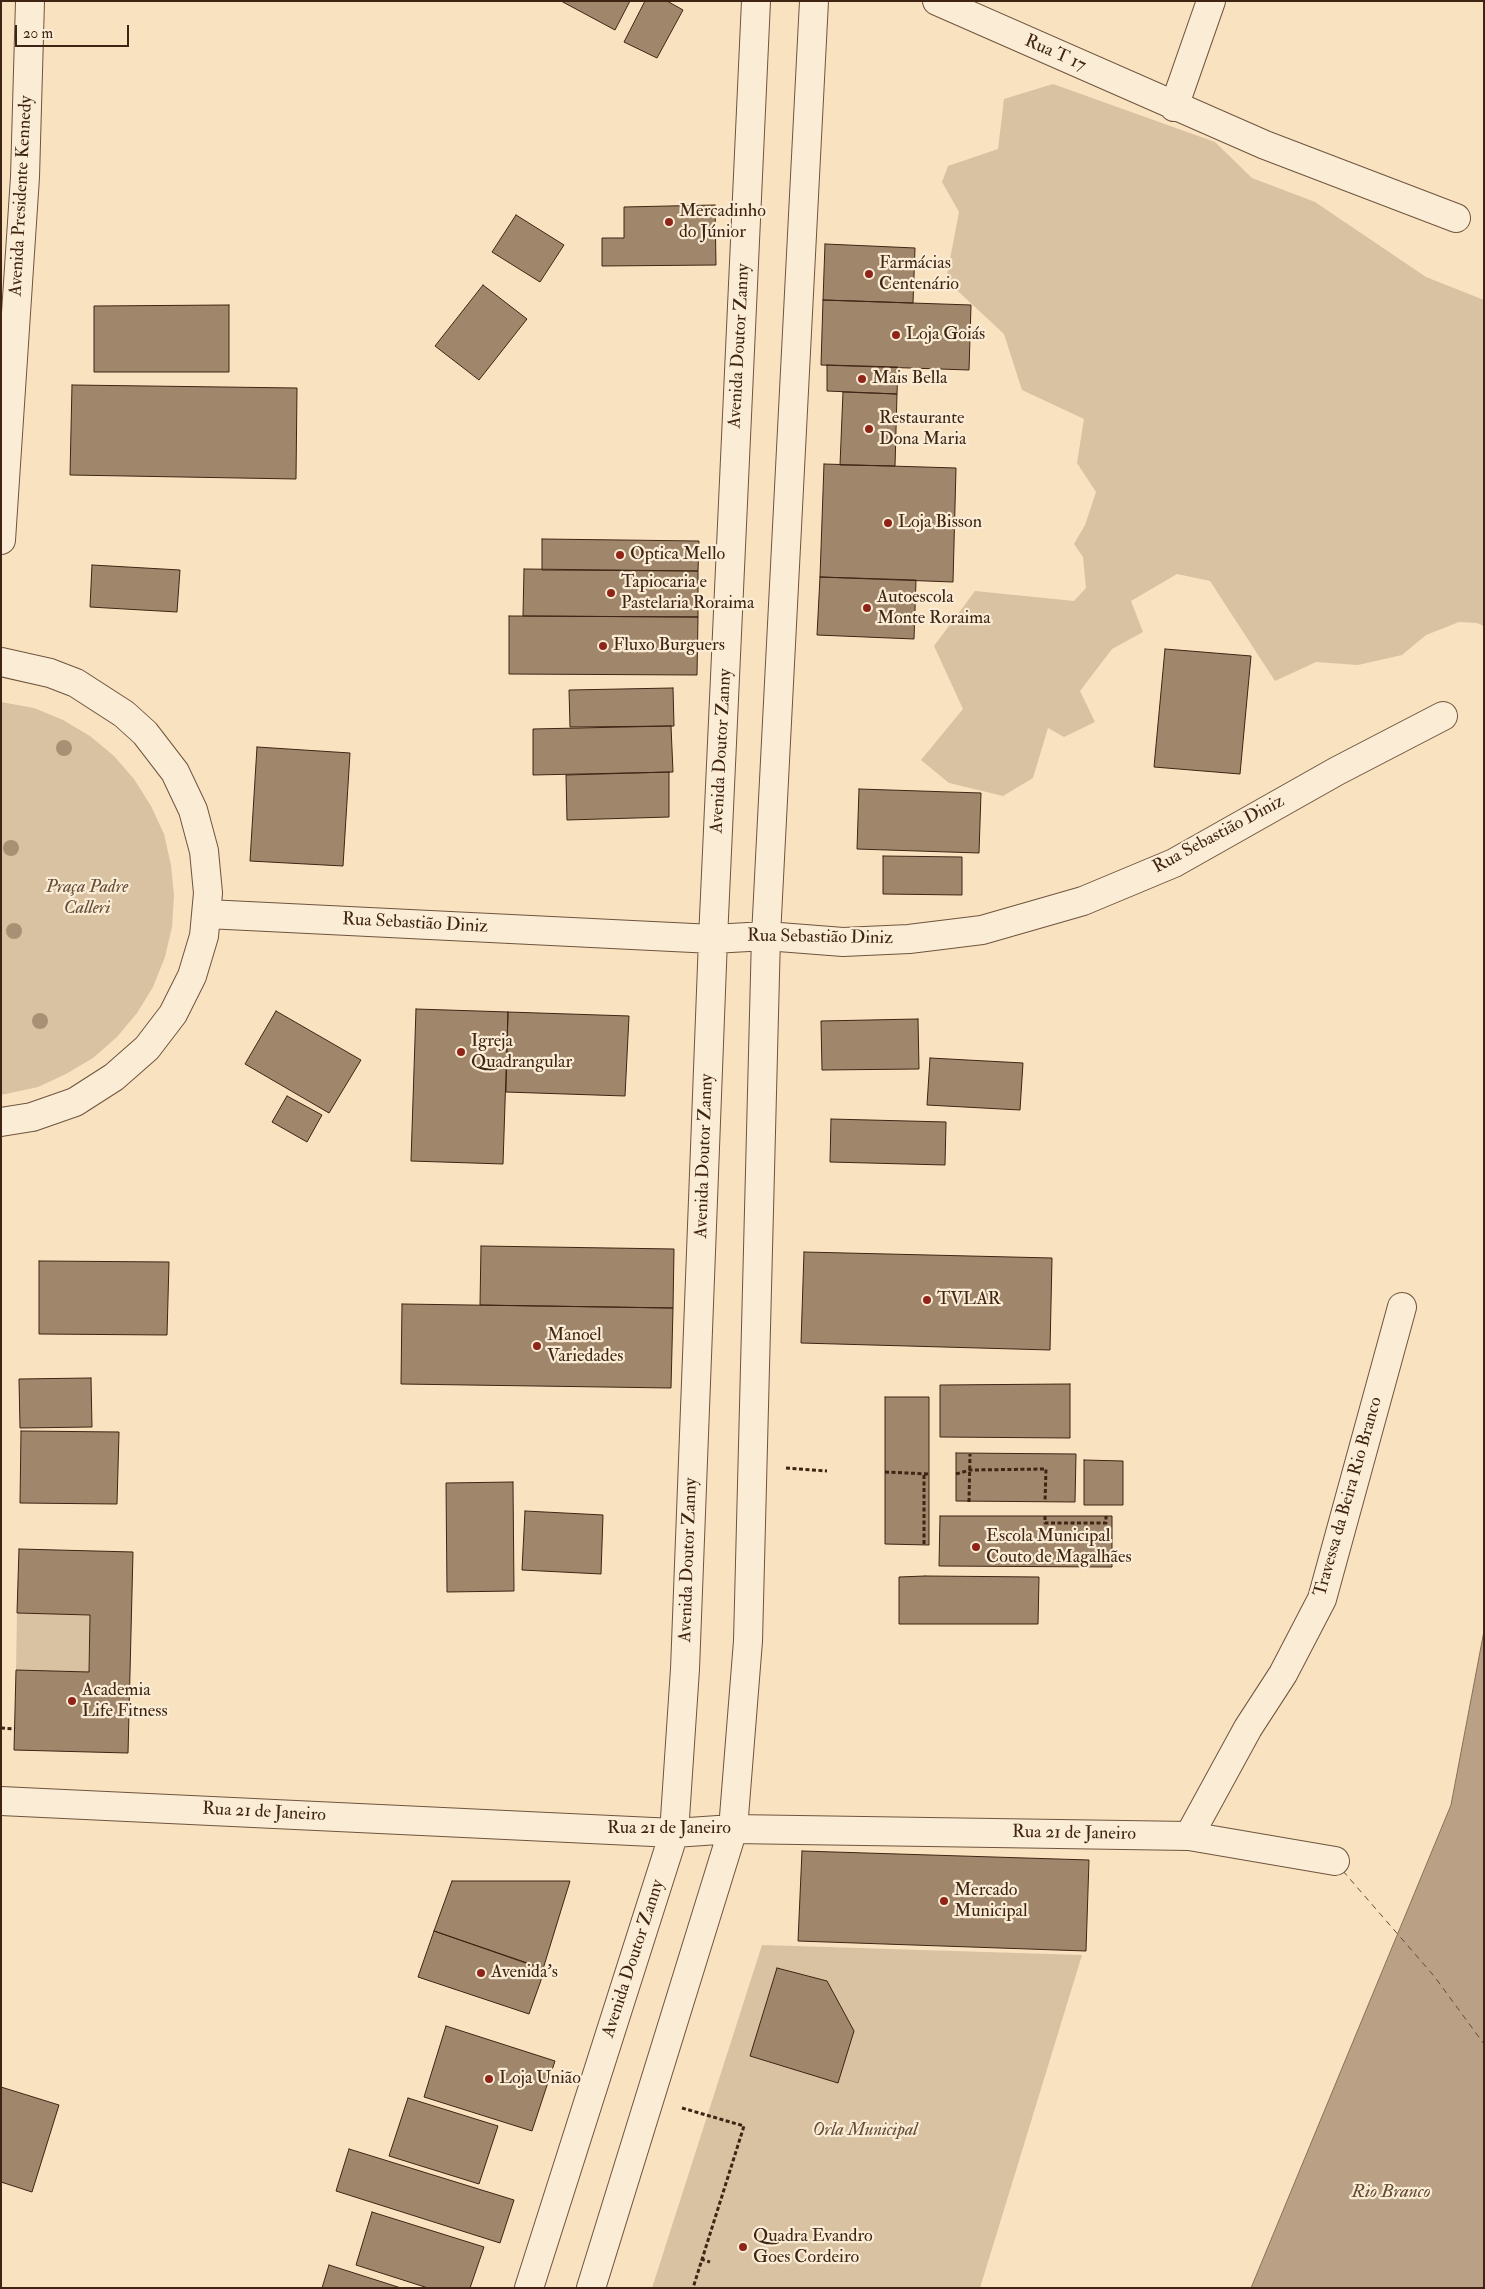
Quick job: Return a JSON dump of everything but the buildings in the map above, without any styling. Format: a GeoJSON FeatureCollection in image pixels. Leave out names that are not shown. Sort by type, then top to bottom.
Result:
{"type":"FeatureCollection","features":[{"type":"Feature","properties":{"kind":"street","name":"Avenida Presidente Kennedy"},"geometry":{"type":"LineString","coordinates":[[1,540],[25,178],[30,1]]}},
{"type":"Feature","properties":{"kind":"street"},"geometry":{"type":"LineString","coordinates":[[590,2288],[732,1829],[748,1641],[766,936],[814,1]]}},
{"type":"Feature","properties":{"kind":"street","name":"Rua T 17"},"geometry":{"type":"LineString","coordinates":[[937,1],[1264,145],[1456,218]]}},
{"type":"Feature","properties":{"kind":"street"},"geometry":{"type":"LineString","coordinates":[[1174,107],[1211,1]]}},
{"type":"Feature","properties":{"kind":"street","name":"Avenida Doutor Zanny"},"geometry":{"type":"LineString","coordinates":[[529,2288],[674,1833],[685,1669],[713,939],[758,3]]}},
{"type":"Feature","properties":{"kind":"street"},"geometry":{"type":"LineString","coordinates":[[1,662],[50,672],[92,692],[124,714],[163,755],[185,791],[200,831],[207,872],[207,914],[199,956],[183,995],[161,1032],[138,1058],[96,1091],[75,1102],[32,1117],[1,1122]]}},
{"type":"Feature","properties":{"kind":"street","name":"Rua Sebastião Diniz"},"geometry":{"type":"LineString","coordinates":[[207,914],[713,939],[766,936],[843,942],[909,939],[982,930],[1083,901],[1174,863],[1337,771],[1443,716]]}},
{"type":"Feature","properties":{"kind":"street","name":"Travessa da Beira Rio Branco"},"geometry":{"type":"LineString","coordinates":[[1189,1836],[1248,1728],[1284,1674],[1322,1599],[1402,1307]]}},
{"type":"Feature","properties":{"kind":"street","name":"Rua 21 de Janeiro"},"geometry":{"type":"LineString","coordinates":[[1,1801],[674,1833],[732,1829],[1189,1836],[1335,1861]]}},
{"type":"Feature","properties":{"kind":"path"},"geometry":{"type":"LineString","coordinates":[[969,1502],[970,1454]]}},
{"type":"Feature","properties":{"kind":"path"},"geometry":{"type":"LineString","coordinates":[[752,1466],[827,1471]]}},
{"type":"Feature","properties":{"kind":"path"},"geometry":{"type":"LineString","coordinates":[[956,1474],[970,1470],[1046,1469],[1045,1502]]}},
{"type":"Feature","properties":{"kind":"path"},"geometry":{"type":"LineString","coordinates":[[885,1472],[929,1474]]}},
{"type":"Feature","properties":{"kind":"path"},"geometry":{"type":"LineString","coordinates":[[924,1473],[924,1544]]}},
{"type":"Feature","properties":{"kind":"path"},"geometry":{"type":"LineString","coordinates":[[1046,1516],[1045,1523],[1106,1523],[1106,1516]]}},
{"type":"Feature","properties":{"kind":"path"},"geometry":{"type":"LineString","coordinates":[[1,1728],[15,1730]]}},
{"type":"Feature","properties":{"kind":"path"},"geometry":{"type":"LineString","coordinates":[[649,2098],[744,2126],[692,2288]]}},
{"type":"Feature","properties":{"kind":"path"},"geometry":{"type":"LineString","coordinates":[[701,2259],[710,2262]]}},
{"type":"Feature","properties":{"kind":"green space"},"geometry":{"type":"Polygon","coordinates":[[[1053,84],[1215,142],[1252,178],[1315,202],[1426,277],[1484,300],[1484,626],[1477,623],[1459,622],[1426,635],[1402,655],[1358,665],[1316,662],[1275,681],[1210,581],[1177,574],[1131,601],[1143,632],[1112,649],[1080,691],[1095,722],[1064,737],[1048,728],[1033,778],[1003,796],[949,783],[921,760],[963,709],[934,646],[975,591],[1074,601],[1086,588],[1083,557],[1074,544],[1085,525],[1096,492],[1077,463],[1084,419],[1022,390],[1004,334],[946,280],[959,212],[942,182],[948,166],[998,149],[1004,99],[1053,84]]]}},
{"type":"Feature","properties":{"kind":"green space","name":"Praça Padre Calleri"},"geometry":{"type":"Polygon","coordinates":[[[1,702],[34,708],[63,720],[90,736],[114,756],[134,779],[151,806],[164,834],[171,865],[174,896],[172,927],[165,957],[153,987],[137,1013],[117,1037],[93,1058],[66,1074],[38,1087],[1,1095],[1,702]]]}},
{"type":"Feature","properties":{"kind":"green space"},"geometry":{"type":"Polygon","coordinates":[[[17,1613],[90,1615],[89,1672],[16,1670],[17,1613]]]}},
{"type":"Feature","properties":{"kind":"green space","name":"Orla Municipal"},"geometry":{"type":"Polygon","coordinates":[[[762,1945],[1082,1955],[980,2288],[652,2288],[762,1945]]]}},
{"type":"Feature","properties":{"kind":"water","name":"Rio Branco"},"geometry":{"type":"Polygon","coordinates":[[[1484,1631],[1484,2288],[1251,2288],[1451,1805],[1484,1631]]]}},
{"type":"Feature","properties":{"kind":"ferry route"},"geometry":{"type":"LineString","coordinates":[[1343,1871],[1434,1976],[1484,2044]]}},
{"type":"Feature","properties":{"kind":"place","name":"Mercadinho do Júnior"},"geometry":{"type":"Point","coordinates":[669,222]}},
{"type":"Feature","properties":{"kind":"place","name":"Farmácias Centenário"},"geometry":{"type":"Point","coordinates":[869,274]}},
{"type":"Feature","properties":{"kind":"place","name":"Loja Goiás"},"geometry":{"type":"Point","coordinates":[896,335]}},
{"type":"Feature","properties":{"kind":"place","name":"Mais Bella"},"geometry":{"type":"Point","coordinates":[862,379]}},
{"type":"Feature","properties":{"kind":"place","name":"Restaurante Dona Maria"},"geometry":{"type":"Point","coordinates":[869,429]}},
{"type":"Feature","properties":{"kind":"place","name":"Loja Bisson"},"geometry":{"type":"Point","coordinates":[888,523]}},
{"type":"Feature","properties":{"kind":"place","name":"Optica Mello"},"geometry":{"type":"Point","coordinates":[620,555]}},
{"type":"Feature","properties":{"kind":"place","name":"Tapiocaria e Pastelaria Roraima"},"geometry":{"type":"Point","coordinates":[611,593]}},
{"type":"Feature","properties":{"kind":"place","name":"Autoescola Monte Roraima"},"geometry":{"type":"Point","coordinates":[867,608]}},
{"type":"Feature","properties":{"kind":"place","name":"Fluxo Burguers"},"geometry":{"type":"Point","coordinates":[603,646]}},
{"type":"Feature","properties":{"kind":"place","name":"Igreja Quadrangular"},"geometry":{"type":"Point","coordinates":[461,1052]}},
{"type":"Feature","properties":{"kind":"place","name":"TVLAR"},"geometry":{"type":"Point","coordinates":[927,1300]}},
{"type":"Feature","properties":{"kind":"place","name":"Manoel Variedades"},"geometry":{"type":"Point","coordinates":[537,1346]}},
{"type":"Feature","properties":{"kind":"place","name":"Escola Municipal Couto de Magalhães"},"geometry":{"type":"Point","coordinates":[976,1547]}},
{"type":"Feature","properties":{"kind":"place","name":"Academia Life Fitness"},"geometry":{"type":"Point","coordinates":[72,1701]}},
{"type":"Feature","properties":{"kind":"place","name":"Mercado Municipal"},"geometry":{"type":"Point","coordinates":[944,1901]}},
{"type":"Feature","properties":{"kind":"place","name":"Avenida's"},"geometry":{"type":"Point","coordinates":[481,1973]}},
{"type":"Feature","properties":{"kind":"place","name":"Loja União"},"geometry":{"type":"Point","coordinates":[489,2079]}},
{"type":"Feature","properties":{"kind":"place","name":"Quadra Evandro Goes Cordeiro"},"geometry":{"type":"Point","coordinates":[743,2247]}}]}
